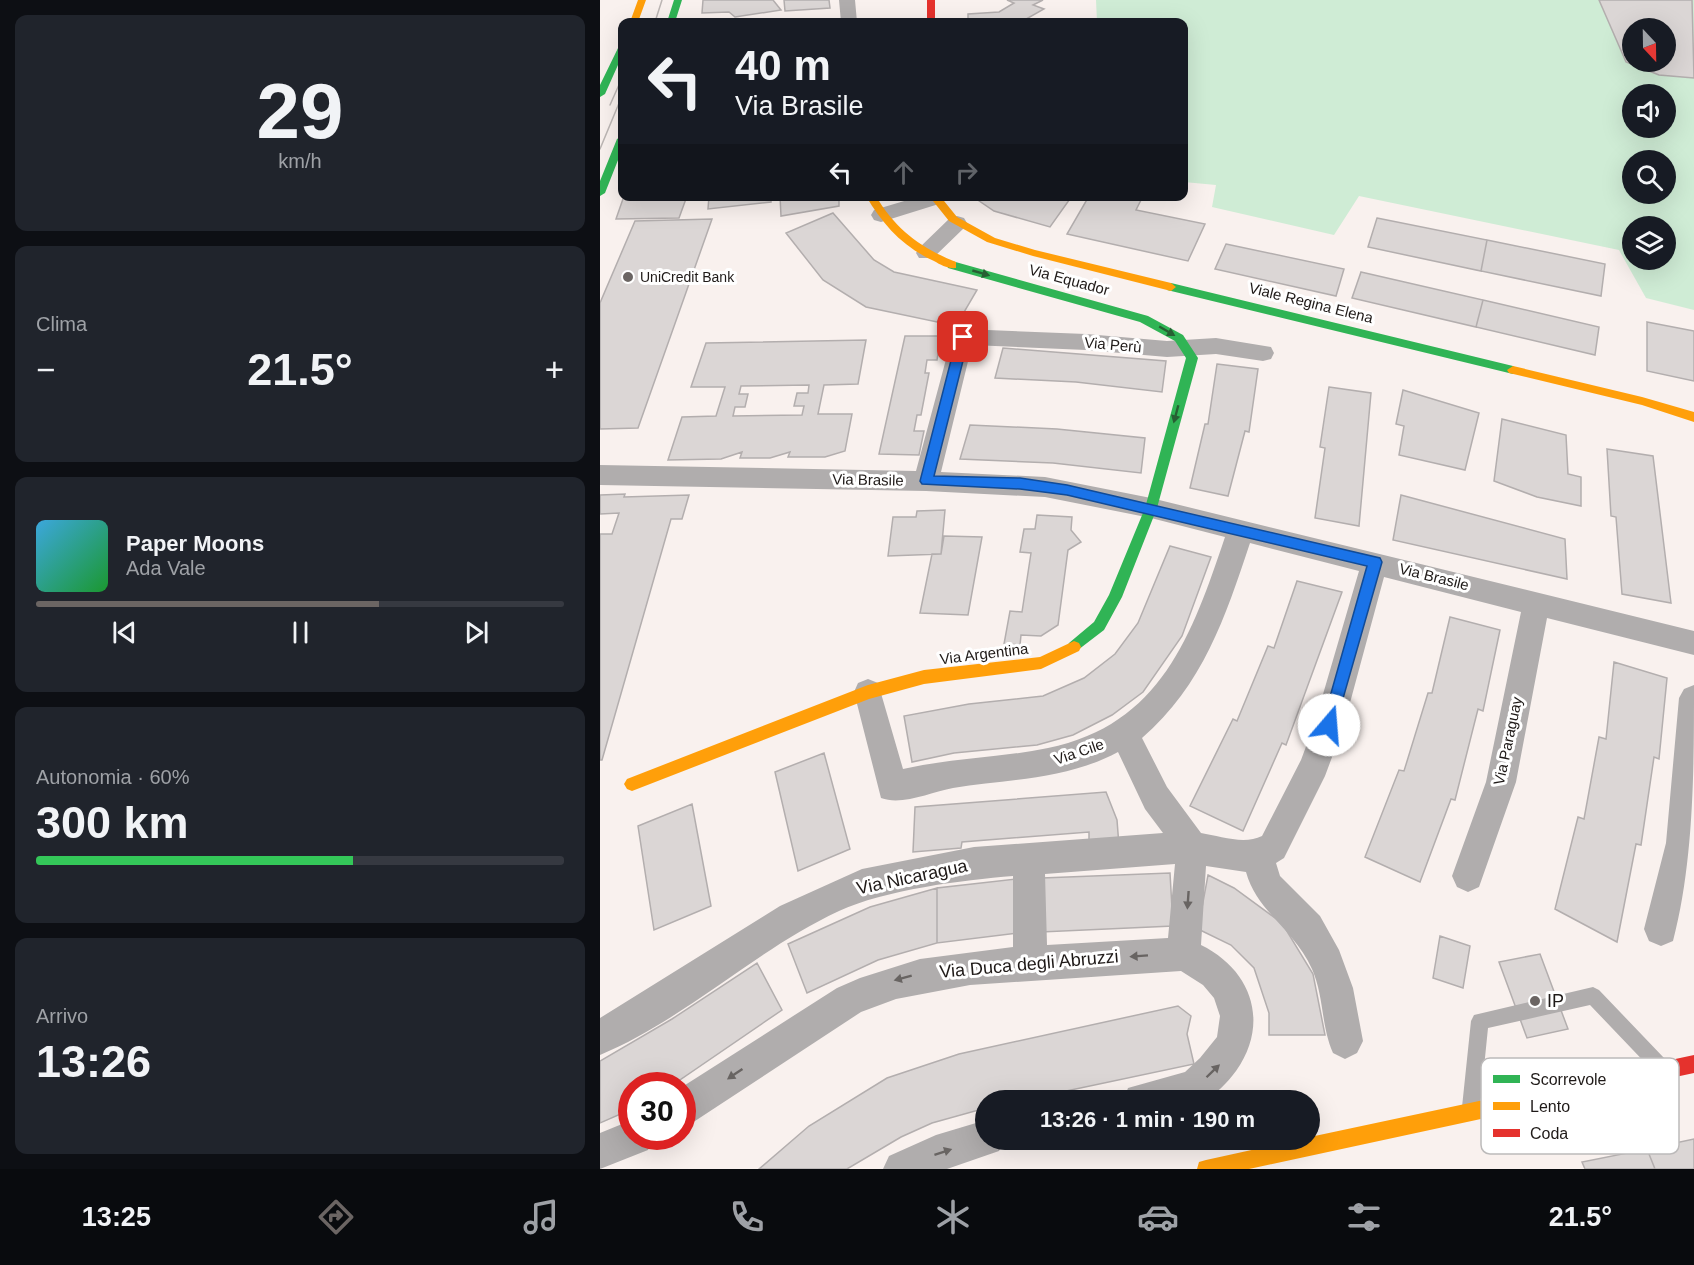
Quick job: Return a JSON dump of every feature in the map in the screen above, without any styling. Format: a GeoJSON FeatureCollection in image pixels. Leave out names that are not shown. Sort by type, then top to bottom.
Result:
{"type":"FeatureCollection","features":[{"type":"Feature","properties":{"kind":"main road"},"geometry":{"type":"LineString","coordinates":[[635,18],[642,0]]}},
{"type":"Feature","properties":{"kind":"main road"},"geometry":{"type":"LineString","coordinates":[[671,18],[678,0]]}},
{"type":"Feature","properties":{"kind":"main road"},"geometry":{"type":"LineString","coordinates":[[931,0],[931,18]]}},
{"type":"Feature","properties":{"kind":"main road"},"geometry":{"type":"LineString","coordinates":[[600,94],[618,56]]}},
{"type":"Feature","properties":{"kind":"main road"},"geometry":{"type":"LineString","coordinates":[[600,193],[618,149]]}},
{"type":"Feature","properties":{"kind":"main road","name":"Via Equador"},"geometry":{"type":"LineString","coordinates":[[874,201],[881,215],[899,235],[926,253],[965,269],[1144,319],[1164,328],[1190,353]]}},
{"type":"Feature","properties":{"kind":"main road","name":"Viale Regina Elena"},"geometry":{"type":"LineString","coordinates":[[937,201],[957,223],[990,239],[1033,253],[1642,401],[1694,417]]}},
{"type":"Feature","properties":{"kind":"main road","name":"Via Argentina"},"geometry":{"type":"LineString","coordinates":[[632,784],[868,692],[924,677],[1032,665],[1074,648],[1099,626],[1108,612],[1151,508],[1190,353]]}},
{"type":"Feature","properties":{"kind":"main road"},"geometry":{"type":"LineString","coordinates":[[1679,1068],[1694,1064]]}},
{"type":"Feature","properties":{"kind":"main road"},"geometry":{"type":"LineString","coordinates":[[1206,1169],[1481,1110]]}},
{"type":"Feature","properties":{"kind":"street"},"geometry":{"type":"LineString","coordinates":[[847,0],[849,18]]}},
{"type":"Feature","properties":{"kind":"street"},"geometry":{"type":"LineString","coordinates":[[881,215],[925,201]]}},
{"type":"Feature","properties":{"kind":"street"},"geometry":{"type":"LineString","coordinates":[[926,253],[957,223]]}},
{"type":"Feature","properties":{"kind":"street","name":"Via Perù"},"geometry":{"type":"LineString","coordinates":[[926,481],[963,337],[1086,342],[1190,353],[1216,346],[1263,353]]}},
{"type":"Feature","properties":{"kind":"street","name":"Via Brasile"},"geometry":{"type":"LineString","coordinates":[[600,475],[1020,483],[1151,508],[1694,643]]}},
{"type":"Feature","properties":{"kind":"street","name":"Via Cile"},"geometry":{"type":"LineString","coordinates":[[868,692],[892,787],[965,771],[1057,761],[1098,747],[1146,718],[1164,699],[1193,657],[1205,634],[1241,530]]}},
{"type":"Feature","properties":{"kind":"street"},"geometry":{"type":"LineString","coordinates":[[1345,1041],[1336,988],[1327,962],[1308,928],[1266,885],[1258,855],[1273,847],[1314,766],[1341,688],[1375,562]]}},
{"type":"Feature","properties":{"kind":"street","name":"Via Paraguay"},"geometry":{"type":"LineString","coordinates":[[1468,876],[1501,782],[1536,603]]}},
{"type":"Feature","properties":{"kind":"street"},"geometry":{"type":"LineString","coordinates":[[1675,912],[1677,880],[1688,803],[1694,698]]}},
{"type":"Feature","properties":{"kind":"street"},"geometry":{"type":"LineString","coordinates":[[1124,733],[1156,798],[1192,847],[1184,954],[1209,967],[1230,989],[1237,1011],[1236,1033],[1230,1052],[1196,1086],[1181,1090]]}},
{"type":"Feature","properties":{"kind":"street","name":"Via Nicaragua"},"geometry":{"type":"LineString","coordinates":[[600,1037],[826,900],[862,885],[974,863],[1192,847],[1239,856],[1258,855]]}},
{"type":"Feature","properties":{"kind":"street"},"geometry":{"type":"LineString","coordinates":[[1029,860],[1030,963]]}},
{"type":"Feature","properties":{"kind":"street","name":"Via Duca degli Abruzzi"},"geometry":{"type":"LineString","coordinates":[[696,1099],[816,1019],[874,987],[926,973],[966,967],[1184,954]]}},
{"type":"Feature","properties":{"kind":"street"},"geometry":{"type":"LineString","coordinates":[[902,1169],[936,1154],[975,1142]]}},
{"type":"Feature","properties":{"kind":"street"},"geometry":{"type":"LineString","coordinates":[[600,1152],[618,1144]]}},
{"type":"Feature","properties":{"kind":"lane"},"geometry":{"type":"LineString","coordinates":[[1470,1112],[1480,1021],[1593,996],[1653,1058]]}},
{"type":"Feature","properties":{"kind":"green space"},"geometry":{"type":"Polygon","coordinates":[[[1096,0],[1694,0],[1694,310],[1646,298],[1630,270],[1676,270],[1676,216],[1622,216],[1622,255],[1619,250],[1359,196],[1334,235],[1212,207],[1216,185],[1188,182],[1188,18],[1097,18],[1096,0]]]}},
{"type":"Feature","properties":{"kind":"building"},"geometry":{"type":"Polygon","coordinates":[[[703,0],[773,0],[781,10],[735,17],[729,12],[702,13],[703,0]]]}},
{"type":"Feature","properties":{"kind":"building"},"geometry":{"type":"Polygon","coordinates":[[[784,0],[829,0],[830,8],[785,11],[784,0]]]}},
{"type":"Feature","properties":{"kind":"building"},"geometry":{"type":"Polygon","coordinates":[[[1007,0],[1043,0],[1033,5],[1044,9],[1028,18],[968,18],[968,14],[999,12],[1014,3],[1007,0]]]}},
{"type":"Feature","properties":{"kind":"building"},"geometry":{"type":"Polygon","coordinates":[[[1599,0],[1692,0],[1694,78],[1659,75],[1651,72],[1676,72],[1676,18],[1622,18],[1622,53],[1599,0]]]}},
{"type":"Feature","properties":{"kind":"building"},"geometry":{"type":"Polygon","coordinates":[[[622,201],[685,201],[679,218],[616,219],[622,201]]]}},
{"type":"Feature","properties":{"kind":"building"},"geometry":{"type":"Polygon","coordinates":[[[709,201],[771,201],[771,202],[708,209],[709,201]]]}},
{"type":"Feature","properties":{"kind":"building"},"geometry":{"type":"Polygon","coordinates":[[[780,201],[839,201],[839,206],[781,216],[780,201]]]}},
{"type":"Feature","properties":{"kind":"building"},"geometry":{"type":"Polygon","coordinates":[[[979,201],[1068,201],[1050,227],[994,211],[979,201]]]}},
{"type":"Feature","properties":{"kind":"building"},"geometry":{"type":"Polygon","coordinates":[[[1086,201],[1140,201],[1136,210],[1205,224],[1188,261],[1067,234],[1086,201]]]}},
{"type":"Feature","properties":{"kind":"building"},"geometry":{"type":"Polygon","coordinates":[[[833,213],[874,260],[894,272],[977,290],[956,326],[866,307],[823,280],[786,233],[833,213]]]}},
{"type":"Feature","properties":{"kind":"building"},"geometry":{"type":"Polygon","coordinates":[[[1377,218],[1487,240],[1481,271],[1368,247],[1377,218]]]}},
{"type":"Feature","properties":{"kind":"building"},"geometry":{"type":"Polygon","coordinates":[[[712,219],[638,428],[600,429],[600,303],[635,221],[712,219]]]}},
{"type":"Feature","properties":{"kind":"building"},"geometry":{"type":"Polygon","coordinates":[[[1487,240],[1605,264],[1601,296],[1481,271],[1487,240]]]}},
{"type":"Feature","properties":{"kind":"building"},"geometry":{"type":"Polygon","coordinates":[[[1226,244],[1344,269],[1336,296],[1215,269],[1226,244]]]}},
{"type":"Feature","properties":{"kind":"building"},"geometry":{"type":"Polygon","coordinates":[[[1361,272],[1483,300],[1476,327],[1352,298],[1361,272]]]}},
{"type":"Feature","properties":{"kind":"building"},"geometry":{"type":"Polygon","coordinates":[[[1483,300],[1599,327],[1595,355],[1476,327],[1483,300]]]}},
{"type":"Feature","properties":{"kind":"building"},"geometry":{"type":"Polygon","coordinates":[[[1647,322],[1694,331],[1694,381],[1647,371],[1647,322]]]}},
{"type":"Feature","properties":{"kind":"building"},"geometry":{"type":"Polygon","coordinates":[[[905,336],[941,336],[937,360],[927,360],[925,373],[929,373],[921,415],[917,415],[914,431],[924,431],[919,455],[879,454],[905,336]]]}},
{"type":"Feature","properties":{"kind":"building"},"geometry":{"type":"Polygon","coordinates":[[[866,340],[858,384],[824,385],[818,414],[852,414],[845,451],[825,457],[788,457],[790,452],[770,458],[740,458],[742,452],[721,459],[668,460],[682,417],[716,416],[725,387],[691,387],[706,343],[866,340]],[[809,385],[741,386],[739,394],[748,394],[745,407],[735,407],[733,416],[802,415],[804,406],[794,406],[797,393],[808,393],[809,385]]]}},
{"type":"Feature","properties":{"kind":"building"},"geometry":{"type":"Polygon","coordinates":[[[1003,348],[1166,361],[1162,392],[1076,382],[995,378],[1003,348]]]}},
{"type":"Feature","properties":{"kind":"building"},"geometry":{"type":"Polygon","coordinates":[[[1217,364],[1258,369],[1249,432],[1245,431],[1228,496],[1190,488],[1205,424],[1208,424],[1217,364]]]}},
{"type":"Feature","properties":{"kind":"building"},"geometry":{"type":"Polygon","coordinates":[[[1329,387],[1371,393],[1359,526],[1315,518],[1325,448],[1320,447],[1329,387]]]}},
{"type":"Feature","properties":{"kind":"building"},"geometry":{"type":"Polygon","coordinates":[[[1403,390],[1479,413],[1465,470],[1399,455],[1404,426],[1396,424],[1403,390]]]}},
{"type":"Feature","properties":{"kind":"building"},"geometry":{"type":"Polygon","coordinates":[[[1502,419],[1566,435],[1568,474],[1581,477],[1581,506],[1537,497],[1494,481],[1502,419]]]}},
{"type":"Feature","properties":{"kind":"building"},"geometry":{"type":"Polygon","coordinates":[[[970,425],[1057,429],[1145,438],[1141,473],[1053,463],[960,459],[970,425]]]}},
{"type":"Feature","properties":{"kind":"building"},"geometry":{"type":"Polygon","coordinates":[[[1607,449],[1653,456],[1671,603],[1622,594],[1616,517],[1611,516],[1607,449]]]}},
{"type":"Feature","properties":{"kind":"building"},"geometry":{"type":"Polygon","coordinates":[[[625,494],[624,497],[689,495],[682,519],[671,519],[602,760],[600,760],[600,534],[612,534],[619,513],[600,514],[600,495],[625,494]]]}},
{"type":"Feature","properties":{"kind":"building"},"geometry":{"type":"Polygon","coordinates":[[[1401,495],[1565,539],[1567,579],[1393,540],[1401,495]]]}},
{"type":"Feature","properties":{"kind":"building"},"geometry":{"type":"Polygon","coordinates":[[[945,510],[941,554],[888,556],[893,517],[916,517],[917,511],[945,510]]]}},
{"type":"Feature","properties":{"kind":"building"},"geometry":{"type":"Polygon","coordinates":[[[1037,515],[1072,517],[1071,530],[1081,542],[1068,550],[1058,625],[1041,636],[1021,635],[1020,645],[1004,644],[1010,611],[1022,612],[1031,553],[1020,552],[1024,529],[1035,529],[1037,515]]]}},
{"type":"Feature","properties":{"kind":"building"},"geometry":{"type":"Polygon","coordinates":[[[944,536],[982,537],[968,615],[920,613],[932,554],[941,554],[944,536]]]}},
{"type":"Feature","properties":{"kind":"building"},"geometry":{"type":"Polygon","coordinates":[[[1170,546],[1211,557],[1182,636],[1143,692],[1112,715],[1073,735],[1037,745],[954,753],[912,762],[904,716],[969,704],[1043,696],[1084,678],[1115,654],[1138,623],[1170,546]]]}},
{"type":"Feature","properties":{"kind":"building"},"geometry":{"type":"Polygon","coordinates":[[[1297,581],[1342,592],[1286,745],[1282,743],[1243,831],[1190,806],[1233,719],[1237,721],[1268,646],[1274,648],[1297,581]]]}},
{"type":"Feature","properties":{"kind":"building"},"geometry":{"type":"Polygon","coordinates":[[[1450,617],[1500,630],[1483,711],[1478,709],[1455,800],[1451,799],[1420,882],[1365,857],[1399,770],[1404,771],[1428,693],[1432,693],[1450,617]]]}},
{"type":"Feature","properties":{"kind":"building"},"geometry":{"type":"Polygon","coordinates":[[[1614,662],[1667,678],[1659,759],[1654,757],[1641,845],[1636,844],[1617,942],[1555,909],[1578,817],[1584,819],[1599,737],[1606,739],[1614,662]]]}},
{"type":"Feature","properties":{"kind":"building"},"geometry":{"type":"Polygon","coordinates":[[[824,753],[850,849],[798,871],[775,772],[824,753]]]}},
{"type":"Feature","properties":{"kind":"building"},"geometry":{"type":"Polygon","coordinates":[[[1106,792],[1117,820],[1119,846],[1089,848],[1089,832],[962,842],[961,848],[913,852],[915,807],[1106,792]]]}},
{"type":"Feature","properties":{"kind":"building"},"geometry":{"type":"Polygon","coordinates":[[[692,804],[711,906],[654,930],[638,826],[692,804]]]}},
{"type":"Feature","properties":{"kind":"building"},"geometry":{"type":"Polygon","coordinates":[[[1170,873],[1173,926],[1041,932],[1042,878],[1170,873]]]}},
{"type":"Feature","properties":{"kind":"building"},"geometry":{"type":"Polygon","coordinates":[[[1208,875],[1234,888],[1282,923],[1313,974],[1325,1035],[1269,1035],[1269,1013],[1254,968],[1231,945],[1198,929],[1208,875]]]}},
{"type":"Feature","properties":{"kind":"building"},"geometry":{"type":"Polygon","coordinates":[[[1016,879],[1018,933],[937,943],[937,888],[1016,879]]]}},
{"type":"Feature","properties":{"kind":"building"},"geometry":{"type":"Polygon","coordinates":[[[937,888],[937,943],[878,960],[807,993],[788,944],[870,907],[937,888]]]}},
{"type":"Feature","properties":{"kind":"building"},"geometry":{"type":"Polygon","coordinates":[[[1440,936],[1470,946],[1463,988],[1433,978],[1440,936]]]}},
{"type":"Feature","properties":{"kind":"building"},"geometry":{"type":"Polygon","coordinates":[[[1540,954],[1568,1029],[1527,1038],[1499,962],[1540,954]]]}},
{"type":"Feature","properties":{"kind":"building"},"geometry":{"type":"Polygon","coordinates":[[[757,963],[782,1010],[691,1072],[618,1072],[618,1115],[600,1123],[600,1061],[672,1019],[757,963]]]}},
{"type":"Feature","properties":{"kind":"building"},"geometry":{"type":"Polygon","coordinates":[[[1178,1006],[1191,1016],[1187,1034],[1194,1064],[1071,1090],[975,1090],[975,1111],[932,1123],[901,1137],[847,1169],[759,1169],[809,1126],[887,1078],[959,1054],[1178,1006]]]}},
{"type":"Feature","properties":{"kind":"building"},"geometry":{"type":"Polygon","coordinates":[[[1694,1139],[1694,1169],[1655,1169],[1649,1154],[1679,1154],[1679,1142],[1694,1139]]]}},
{"type":"Feature","properties":{"kind":"building"},"geometry":{"type":"Polygon","coordinates":[[[1622,1154],[1649,1154],[1655,1169],[1585,1169],[1582,1162],[1622,1154]]]}},
{"type":"Feature","properties":{"kind":"tram line"},"geometry":{"type":"LineString","coordinates":[[656,18],[662,0]]}},
{"type":"Feature","properties":{"kind":"tram line"},"geometry":{"type":"LineString","coordinates":[[610,105],[618,87]]}},
{"type":"Feature","properties":{"kind":"tram line"},"geometry":{"type":"LineString","coordinates":[[600,149],[618,106]]}},
{"type":"Feature","properties":{"kind":"traffic: fast"},"geometry":{"type":"LineString","coordinates":[[672,18],[678,0]]}},
{"type":"Feature","properties":{"kind":"traffic: fast"},"geometry":{"type":"LineString","coordinates":[[600,94],[618,56]]}},
{"type":"Feature","properties":{"kind":"traffic: fast"},"geometry":{"type":"LineString","coordinates":[[600,193],[618,149]]}},
{"type":"Feature","properties":{"kind":"traffic: fast"},"geometry":{"type":"LineString","coordinates":[[952,265],[1144,319],[1179,338],[1192,358],[1151,508],[1115,597],[1099,626],[1074,647]]}},
{"type":"Feature","properties":{"kind":"traffic: fast"},"geometry":{"type":"LineString","coordinates":[[1171,287],[1513,370]]}},
{"type":"Feature","properties":{"kind":"traffic: slow"},"geometry":{"type":"LineString","coordinates":[[635,18],[642,0]]}},
{"type":"Feature","properties":{"kind":"traffic: slow"},"geometry":{"type":"LineString","coordinates":[[874,201],[886,220],[904,238],[926,253],[952,265]]}},
{"type":"Feature","properties":{"kind":"traffic: slow"},"geometry":{"type":"LineString","coordinates":[[938,201],[953,219],[991,240],[1033,253],[1171,287]]}},
{"type":"Feature","properties":{"kind":"traffic: slow"},"geometry":{"type":"LineString","coordinates":[[1513,370],[1642,401],[1694,417]]}},
{"type":"Feature","properties":{"kind":"traffic: slow"},"geometry":{"type":"LineString","coordinates":[[632,784],[868,692],[924,677],[1041,663],[1074,647]]}},
{"type":"Feature","properties":{"kind":"traffic: slow"},"geometry":{"type":"LineString","coordinates":[[1206,1169],[1481,1110]]}},
{"type":"Feature","properties":{"kind":"traffic: jam"},"geometry":{"type":"LineString","coordinates":[[931,0],[931,18]]}},
{"type":"Feature","properties":{"kind":"traffic: jam"},"geometry":{"type":"LineString","coordinates":[[1679,1067],[1694,1064]]}},
{"type":"Feature","properties":{"kind":"place","name":"UniCredit Bank"},"geometry":{"type":"Point","coordinates":[628,277]}},
{"type":"Feature","properties":{"kind":"place","name":"IP"},"geometry":{"type":"Point","coordinates":[1535,1001]}},
{"type":"Feature","properties":{"kind":"route"},"geometry":{"type":"LineString","coordinates":[[963,337],[926,481],[1020,483],[1067,490],[1375,562],[1329,725]]}}]}
